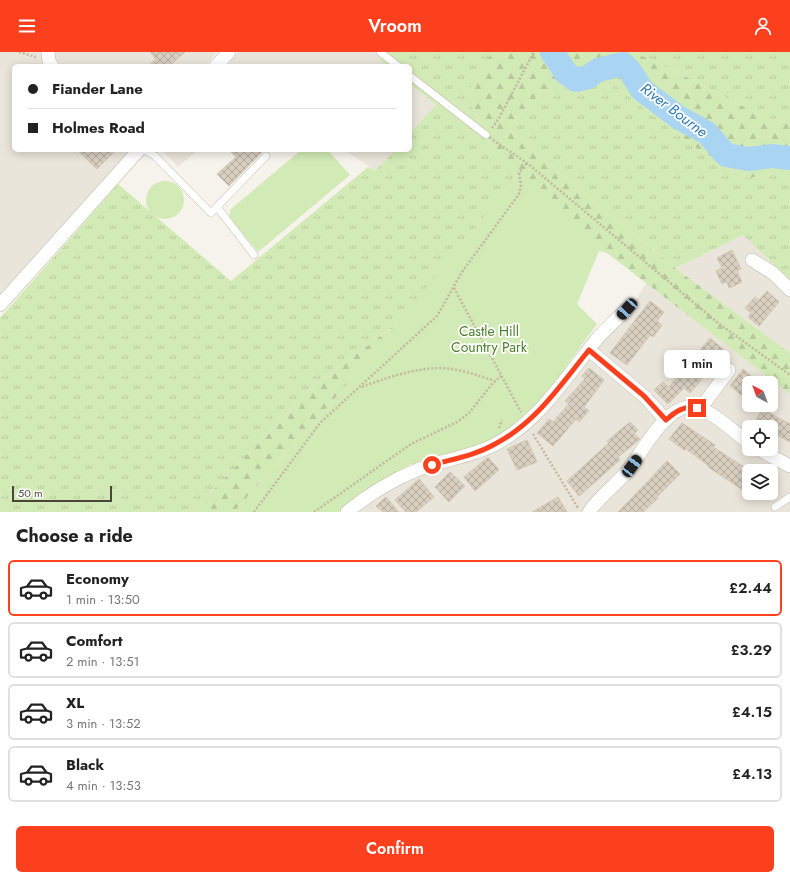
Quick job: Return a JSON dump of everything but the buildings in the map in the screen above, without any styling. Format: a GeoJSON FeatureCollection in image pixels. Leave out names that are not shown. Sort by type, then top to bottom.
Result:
{"type":"FeatureCollection","features":[{"type":"Feature","properties":{"kind":"street"},"geometry":{"type":"LineString","coordinates":[[218,64],[229,52]]}},
{"type":"Feature","properties":{"kind":"street"},"geometry":{"type":"LineString","coordinates":[[0,305],[137,152]]}},
{"type":"Feature","properties":{"kind":"street"},"geometry":{"type":"LineString","coordinates":[[752,260],[773,273],[790,290]]}},
{"type":"Feature","properties":{"kind":"street"},"geometry":{"type":"LineString","coordinates":[[347,512],[374,492],[404,476],[495,444],[527,423],[544,405],[598,338],[627,309]]}},
{"type":"Feature","properties":{"kind":"street"},"geometry":{"type":"LineString","coordinates":[[589,350],[644,396],[666,420]]}},
{"type":"Feature","properties":{"kind":"street"},"geometry":{"type":"LineString","coordinates":[[700,409],[729,370]]}},
{"type":"Feature","properties":{"kind":"street"},"geometry":{"type":"LineString","coordinates":[[589,512],[632,466],[666,420],[678,411],[685,408],[700,409],[742,438]]}},
{"type":"Feature","properties":{"kind":"street"},"geometry":{"type":"LineString","coordinates":[[771,456],[790,466]]}},
{"type":"Feature","properties":{"kind":"lane"},"geometry":{"type":"LineString","coordinates":[[380,52],[395,64]]}},
{"type":"Feature","properties":{"kind":"lane"},"geometry":{"type":"LineString","coordinates":[[412,78],[486,135]]}},
{"type":"Feature","properties":{"kind":"lane"},"geometry":{"type":"LineString","coordinates":[[147,152],[160,161],[211,213],[266,156]]}},
{"type":"Feature","properties":{"kind":"lane"},"geometry":{"type":"LineString","coordinates":[[217,207],[254,256]]}},
{"type":"Feature","properties":{"kind":"lane"},"geometry":{"type":"LineString","coordinates":[[775,507],[790,497]]}},
{"type":"Feature","properties":{"kind":"path"},"geometry":{"type":"LineString","coordinates":[[19,52],[49,60]]}},
{"type":"Feature","properties":{"kind":"path"},"geometry":{"type":"LineString","coordinates":[[534,52],[500,118],[486,135],[526,163],[718,323],[790,375]]}},
{"type":"Feature","properties":{"kind":"path"},"geometry":{"type":"LineString","coordinates":[[254,512],[320,423],[436,316],[462,272],[519,194],[521,185],[519,173],[526,163]]}},
{"type":"Feature","properties":{"kind":"path"},"geometry":{"type":"LineString","coordinates":[[453,288],[527,423],[580,512]]}},
{"type":"Feature","properties":{"kind":"path"},"geometry":{"type":"LineString","coordinates":[[359,388],[403,374],[436,368],[452,370],[496,381]]}},
{"type":"Feature","properties":{"kind":"path"},"geometry":{"type":"LineString","coordinates":[[314,512],[411,444],[457,422],[469,413],[501,376]]}},
{"type":"Feature","properties":{"kind":"shaded area"},"geometry":{"type":"Polygon","coordinates":[[[0,52],[217,52],[208,64],[12,64],[12,152],[129,152],[116,169],[0,297],[0,52]]]}},
{"type":"Feature","properties":{"kind":"shaded area"},"geometry":{"type":"Polygon","coordinates":[[[238,52],[387,52],[379,60],[384,64],[228,64],[238,52]]]}},
{"type":"Feature","properties":{"kind":"shaded area"},"geometry":{"type":"Polygon","coordinates":[[[412,86],[436,105],[412,131],[412,86]]]}},
{"type":"Feature","properties":{"kind":"shaded area"},"geometry":{"type":"Polygon","coordinates":[[[164,152],[196,152],[178,167],[164,152]]]}},
{"type":"Feature","properties":{"kind":"shaded area"},"geometry":{"type":"Polygon","coordinates":[[[348,152],[393,152],[375,171],[348,152]]]}},
{"type":"Feature","properties":{"kind":"shaded area"},"geometry":{"type":"Polygon","coordinates":[[[743,235],[790,280],[790,353],[675,268],[743,235]]]}},
{"type":"Feature","properties":{"kind":"shaded area"},"geometry":{"type":"Polygon","coordinates":[[[646,283],[767,376],[742,376],[742,412],[778,412],[778,385],[790,394],[790,512],[355,512],[382,493],[429,471],[469,459],[626,316],[646,283]]]}},
{"type":"Feature","properties":{"kind":"green space"},"geometry":{"type":"Polygon","coordinates":[[[387,52],[492,52],[471,105],[495,156],[518,176],[398,323],[312,387],[192,512],[0,512],[0,318],[118,184],[231,281],[368,167],[375,171],[393,152],[412,152],[412,131],[436,105],[412,86],[412,64],[384,64],[379,60],[387,52]]]}},
{"type":"Feature","properties":{"kind":"green space"},"geometry":{"type":"Polygon","coordinates":[[[492,52],[631,52],[653,60],[762,116],[790,123],[790,179],[779,173],[748,178],[694,147],[613,84],[553,83],[529,104],[507,129],[675,268],[790,353],[790,394],[778,385],[778,376],[767,376],[607,253],[599,251],[495,156],[471,105],[470,88],[492,52]]]}},
{"type":"Feature","properties":{"kind":"green space"},"geometry":{"type":"Polygon","coordinates":[[[631,52],[790,52],[790,123],[762,116],[653,60],[631,52]]]}},
{"type":"Feature","properties":{"kind":"green space"},"geometry":{"type":"Polygon","coordinates":[[[553,83],[613,84],[694,147],[748,178],[779,173],[790,179],[790,280],[743,235],[675,268],[507,129],[529,104],[553,83]]]}},
{"type":"Feature","properties":{"kind":"green space"},"geometry":{"type":"Polygon","coordinates":[[[299,152],[330,152],[350,175],[258,252],[229,217],[231,209],[299,152]]]}},
{"type":"Feature","properties":{"kind":"green space","name":"Castle Hill Country Park"},"geometry":{"type":"Polygon","coordinates":[[[518,176],[599,251],[577,304],[597,324],[563,371],[565,373],[516,426],[485,443],[417,466],[411,464],[391,475],[389,480],[341,512],[234,512],[333,401],[518,176]]]}},
{"type":"Feature","properties":{"kind":"green space"},"geometry":{"type":"Polygon","coordinates":[[[165,181],[178,187],[184,200],[178,213],[165,219],[152,213],[146,200],[152,187],[165,181]]]}},
{"type":"Feature","properties":{"kind":"green space"},"geometry":{"type":"Polygon","coordinates":[[[398,323],[333,401],[234,512],[192,512],[312,387],[398,323]]]}},
{"type":"Feature","properties":{"kind":"waterway","name":"River Bourne"},"geometry":{"type":"LineString","coordinates":[[552,52],[566,73],[576,80],[588,77],[598,70],[623,64],[630,71],[642,90],[678,117],[707,133],[726,155],[748,159],[772,156],[790,158]]}},
{"type":"Feature","properties":{"kind":"route"},"geometry":{"type":"LineString","coordinates":[[432,465],[479,451],[495,444],[519,429],[527,423],[544,405],[589,350],[644,396],[666,420],[678,411],[685,408],[697,408]]}}]}
